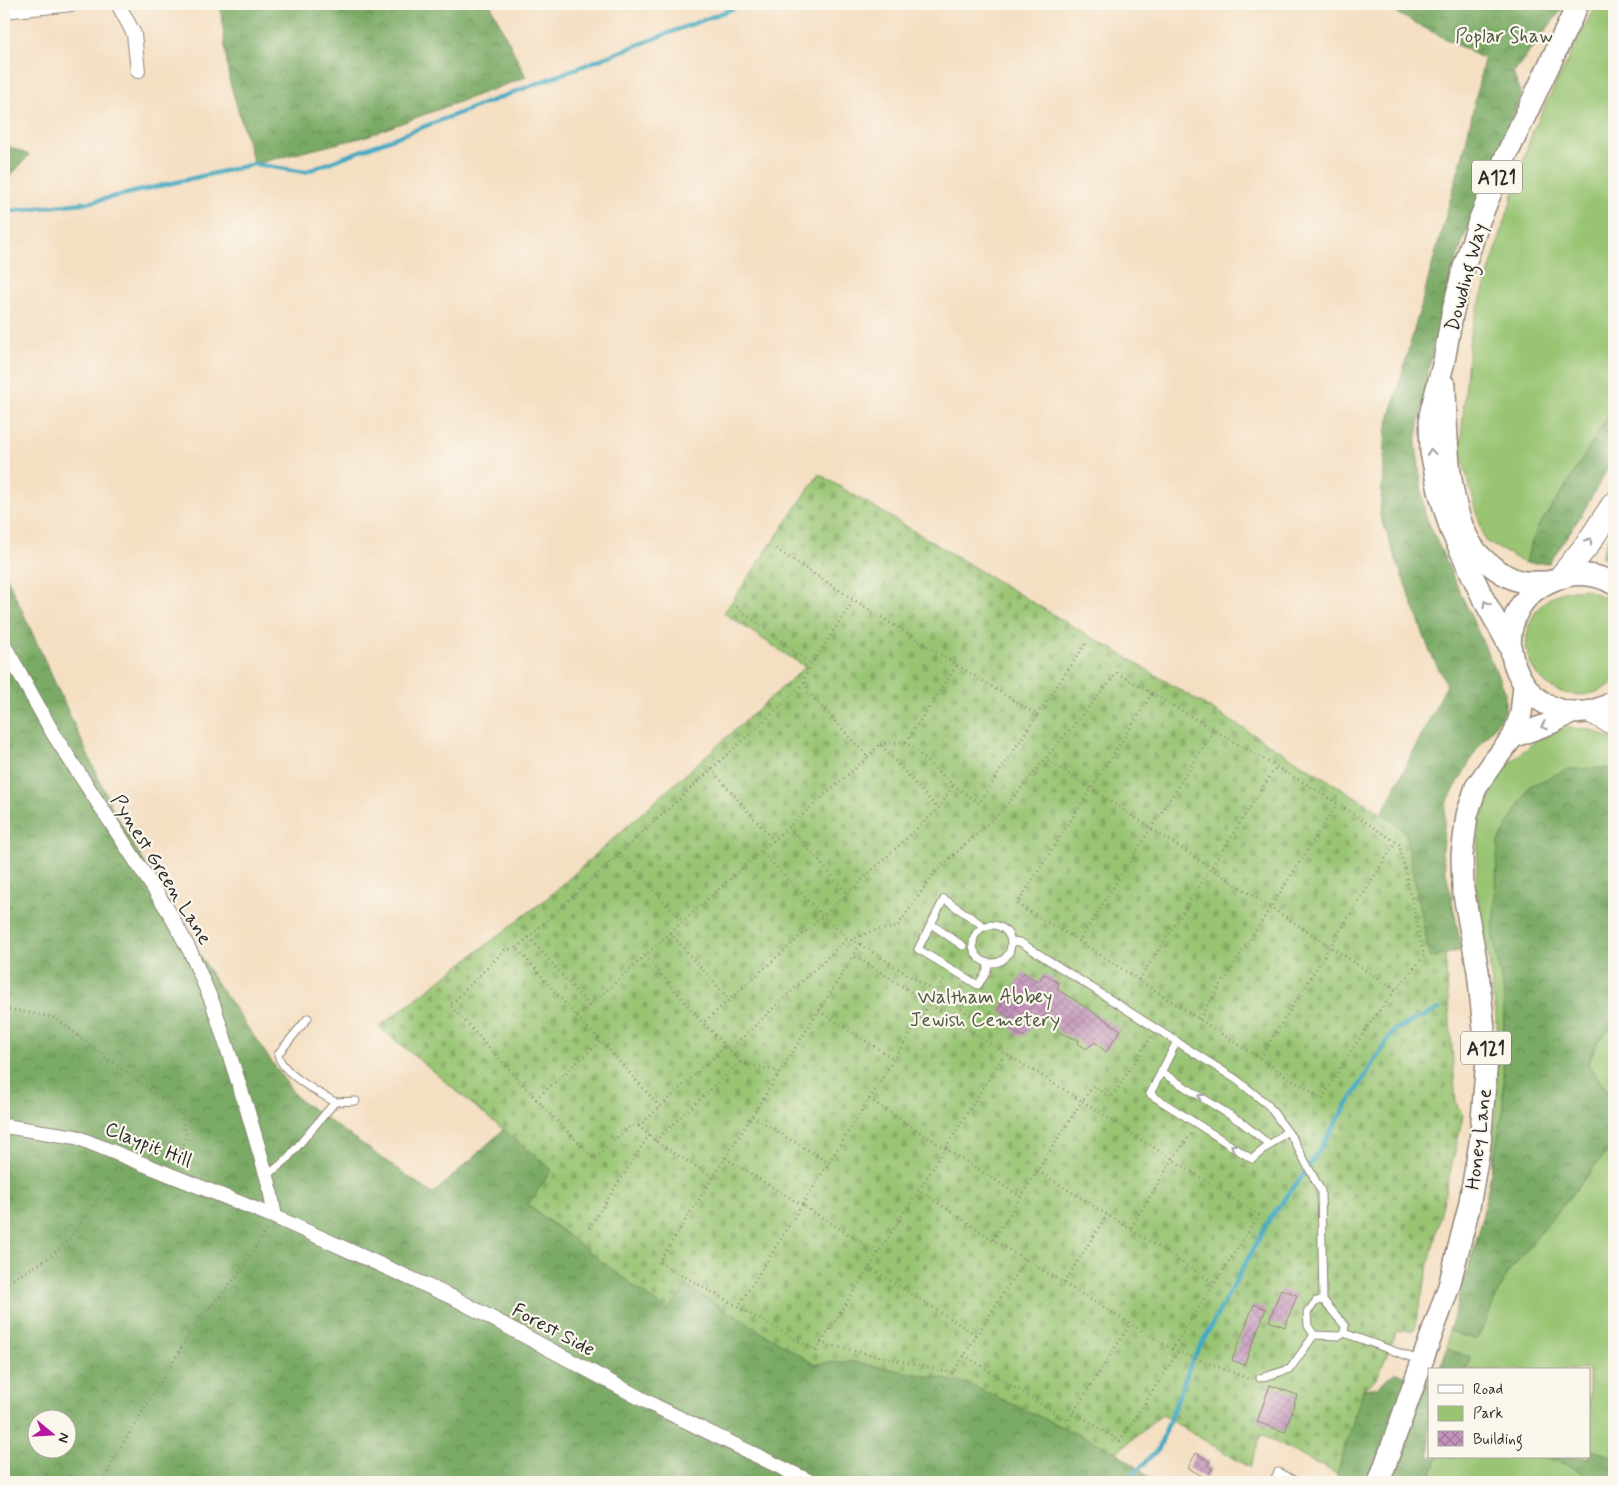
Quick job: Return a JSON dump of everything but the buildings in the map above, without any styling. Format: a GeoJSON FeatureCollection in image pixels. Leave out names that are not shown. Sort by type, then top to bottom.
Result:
{"type":"FeatureCollection","features":[{"type":"Feature","properties":{"kind":"highway"},"geometry":{"type":"LineString","coordinates":[[1554,579],[1587,545],[1614,504]]}},
{"type":"Feature","properties":{"kind":"highway"},"geometry":{"type":"LineString","coordinates":[[1583,712],[1614,723]]}},
{"type":"Feature","properties":{"kind":"main road","name":"Dowding Way"},"geometry":{"type":"LineString","coordinates":[[1510,646],[1483,598],[1455,539],[1439,491],[1431,452],[1430,415],[1444,361],[1452,315],[1463,270],[1479,221],[1506,156],[1578,4]]}},
{"type":"Feature","properties":{"kind":"main road","name":"Dowding Way"},"geometry":{"type":"LineString","coordinates":[[1444,361],[1447,452],[1462,526],[1473,548],[1496,570],[1519,581],[1554,579],[1574,574],[1592,575],[1614,584]]}},
{"type":"Feature","properties":{"kind":"main road"},"geometry":{"type":"LineString","coordinates":[[1554,579],[1533,592],[1520,607],[1512,626],[1510,646],[1512,660],[1517,674],[1524,685],[1543,702],[1561,710],[1583,712]]}},
{"type":"Feature","properties":{"kind":"main road","name":"Honey Lane"},"geometry":{"type":"LineString","coordinates":[[1379,1482],[1449,1286],[1469,1206],[1480,1143],[1487,1059],[1478,971],[1463,889],[1462,855],[1467,815],[1476,787],[1513,737],[1521,714],[1524,685]]}},
{"type":"Feature","properties":{"kind":"main road"},"geometry":{"type":"LineString","coordinates":[[1513,737],[1614,702]]}},
{"type":"Feature","properties":{"kind":"street"},"geometry":{"type":"LineString","coordinates":[[4,12],[72,4]]}},
{"type":"Feature","properties":{"kind":"street"},"geometry":{"type":"LineString","coordinates":[[118,4],[134,34],[138,70]]}},
{"type":"Feature","properties":{"kind":"street","name":"Pynest Green Lane"},"geometry":{"type":"LineString","coordinates":[[4,644],[54,735],[169,912],[191,953],[213,1004],[267,1176],[275,1217]]}},
{"type":"Feature","properties":{"kind":"street","name":"Claypit Hill"},"geometry":{"type":"LineString","coordinates":[[4,1126],[76,1137],[275,1217]]}},
{"type":"Feature","properties":{"kind":"street","name":"Forest Side"},"geometry":{"type":"LineString","coordinates":[[275,1217],[456,1299],[655,1406],[811,1482]]}},
{"type":"Feature","properties":{"kind":"lane"},"geometry":{"type":"LineString","coordinates":[[985,927],[944,899],[918,950],[978,985],[986,973],[989,963]]}},
{"type":"Feature","properties":{"kind":"lane"},"geometry":{"type":"LineString","coordinates":[[931,924],[963,946]]}},
{"type":"Feature","properties":{"kind":"lane"},"geometry":{"type":"LineString","coordinates":[[992,925],[1002,928],[1011,941],[1009,953],[1000,962],[989,963],[976,955],[973,945],[975,935],[985,927],[992,925]]}},
{"type":"Feature","properties":{"kind":"lane"},"geometry":{"type":"LineString","coordinates":[[1011,941],[1020,942],[1177,1041],[1237,1080],[1268,1105],[1287,1131],[1321,1191],[1323,1300],[1345,1326],[1344,1333]]}},
{"type":"Feature","properties":{"kind":"lane"},"geometry":{"type":"LineString","coordinates":[[308,1018],[283,1046],[278,1054],[279,1060],[287,1070],[336,1102],[356,1101]]}},
{"type":"Feature","properties":{"kind":"lane"},"geometry":{"type":"LineString","coordinates":[[1177,1041],[1150,1094],[1252,1159],[1287,1131]]}},
{"type":"Feature","properties":{"kind":"lane"},"geometry":{"type":"LineString","coordinates":[[1161,1072],[1241,1122],[1270,1145]]}},
{"type":"Feature","properties":{"kind":"lane"},"geometry":{"type":"LineString","coordinates":[[267,1176],[286,1160],[336,1102]]}},
{"type":"Feature","properties":{"kind":"lane"},"geometry":{"type":"LineString","coordinates":[[1314,1335],[1308,1326],[1307,1313],[1316,1300],[1323,1300]]}},
{"type":"Feature","properties":{"kind":"lane"},"geometry":{"type":"LineString","coordinates":[[1344,1333],[1422,1362]]}},
{"type":"Feature","properties":{"kind":"lane"},"geometry":{"type":"LineString","coordinates":[[1314,1335],[1340,1336],[1344,1333]]}},
{"type":"Feature","properties":{"kind":"lane"},"geometry":{"type":"LineString","coordinates":[[1260,1378],[1290,1369],[1314,1335]]}},
{"type":"Feature","properties":{"kind":"lane"},"geometry":{"type":"LineString","coordinates":[[1273,1482],[1278,1472],[1297,1482]]}},
{"type":"Feature","properties":{"kind":"path"},"geometry":{"type":"LineString","coordinates":[[776,549],[1037,715]]}},
{"type":"Feature","properties":{"kind":"path"},"geometry":{"type":"LineString","coordinates":[[854,600],[811,664],[804,679],[809,693],[868,757]]}},
{"type":"Feature","properties":{"kind":"path"},"geometry":{"type":"LineString","coordinates":[[737,607],[811,664]]}},
{"type":"Feature","properties":{"kind":"path"},"geometry":{"type":"LineString","coordinates":[[577,1017],[868,757],[880,744],[906,742],[953,785],[979,803],[1086,642]]}},
{"type":"Feature","properties":{"kind":"path"},"geometry":{"type":"LineString","coordinates":[[906,742],[957,665]]}},
{"type":"Feature","properties":{"kind":"path"},"geometry":{"type":"LineString","coordinates":[[852,940],[872,931],[897,928],[935,872],[1002,811],[1117,673],[1276,767],[1399,844],[1424,956],[1381,1008],[1350,1052],[1322,1099],[1079,941],[1017,904],[1152,694]]}},
{"type":"Feature","properties":{"kind":"path"},"geometry":{"type":"LineString","coordinates":[[726,1046],[639,1126],[630,1126],[594,1159],[450,1006],[506,950],[517,948],[805,683]]}},
{"type":"Feature","properties":{"kind":"path"},"geometry":{"type":"LineString","coordinates":[[1079,941],[1214,730]]}},
{"type":"Feature","properties":{"kind":"path"},"geometry":{"type":"LineString","coordinates":[[880,744],[938,809]]}},
{"type":"Feature","properties":{"kind":"path"},"geometry":{"type":"LineString","coordinates":[[1046,759],[1396,990]]}},
{"type":"Feature","properties":{"kind":"path"},"geometry":{"type":"LineString","coordinates":[[1139,980],[1276,767]]}},
{"type":"Feature","properties":{"kind":"path"},"geometry":{"type":"LineString","coordinates":[[711,770],[774,841]]}},
{"type":"Feature","properties":{"kind":"path"},"geometry":{"type":"LineString","coordinates":[[703,1023],[823,916],[938,809],[953,785]]}},
{"type":"Feature","properties":{"kind":"path"},"geometry":{"type":"LineString","coordinates":[[1199,1019],[1337,804]]}},
{"type":"Feature","properties":{"kind":"path"},"geometry":{"type":"LineString","coordinates":[[789,827],[847,893]]}},
{"type":"Feature","properties":{"kind":"path"},"geometry":{"type":"LineString","coordinates":[[1260,1058],[1396,842]]}},
{"type":"Feature","properties":{"kind":"path"},"geometry":{"type":"LineString","coordinates":[[761,851],[823,916],[848,938],[978,1020]]}},
{"type":"Feature","properties":{"kind":"path"},"geometry":{"type":"LineString","coordinates":[[619,854],[683,922]]}},
{"type":"Feature","properties":{"kind":"path"},"geometry":{"type":"LineString","coordinates":[[670,933],[729,999]]}},
{"type":"Feature","properties":{"kind":"path"},"geometry":{"type":"LineString","coordinates":[[529,937],[589,1006]]}},
{"type":"Feature","properties":{"kind":"path"},"geometry":{"type":"LineString","coordinates":[[730,1050],[848,938]]}},
{"type":"Feature","properties":{"kind":"path"},"geometry":{"type":"LineString","coordinates":[[860,944],[659,1262],[816,1351],[1005,1053]]}},
{"type":"Feature","properties":{"kind":"path"},"geometry":{"type":"LineString","coordinates":[[517,948],[577,1017],[660,1107]]}},
{"type":"Feature","properties":{"kind":"path"},"geometry":{"type":"LineString","coordinates":[[645,956],[703,1023],[740,1062],[780,1072]]}},
{"type":"Feature","properties":{"kind":"path"},"geometry":{"type":"LineString","coordinates":[[853,957],[857,957],[1259,1215],[1172,1349]]}},
{"type":"Feature","properties":{"kind":"path"},"geometry":{"type":"LineString","coordinates":[[738,1307],[951,969]]}},
{"type":"Feature","properties":{"kind":"path"},"geometry":{"type":"LineString","coordinates":[[4,1009],[32,1012],[54,1018],[181,1114],[186,1135],[175,1176]]}},
{"type":"Feature","properties":{"kind":"path"},"geometry":{"type":"LineString","coordinates":[[818,1011],[894,1059]]}},
{"type":"Feature","properties":{"kind":"path"},"geometry":{"type":"LineString","coordinates":[[993,1240],[1093,1086],[1111,1098],[1156,1028]]}},
{"type":"Feature","properties":{"kind":"path"},"geometry":{"type":"LineString","coordinates":[[536,1099],[601,1041]]}},
{"type":"Feature","properties":{"kind":"path"},"geometry":{"type":"LineString","coordinates":[[655,1141],[740,1062]]}},
{"type":"Feature","properties":{"kind":"path"},"geometry":{"type":"LineString","coordinates":[[869,1099],[1021,1197]]}},
{"type":"Feature","properties":{"kind":"path"},"geometry":{"type":"LineString","coordinates":[[752,1116],[829,1163]]}},
{"type":"Feature","properties":{"kind":"path"},"geometry":{"type":"LineString","coordinates":[[1130,1229],[1198,1124]]}},
{"type":"Feature","properties":{"kind":"path"},"geometry":{"type":"LineString","coordinates":[[639,1126],[655,1141],[713,1176]]}},
{"type":"Feature","properties":{"kind":"path"},"geometry":{"type":"LineString","coordinates":[[589,1228],[649,1136]]}},
{"type":"Feature","properties":{"kind":"path"},"geometry":{"type":"LineString","coordinates":[[725,1158],[878,1253]]}},
{"type":"Feature","properties":{"kind":"path"},"geometry":{"type":"LineString","coordinates":[[4,1284],[46,1260],[70,1238],[102,1193],[135,1160]]}},
{"type":"Feature","properties":{"kind":"path"},"geometry":{"type":"LineString","coordinates":[[1038,1171],[1214,1283]]}},
{"type":"Feature","properties":{"kind":"path"},"geometry":{"type":"LineString","coordinates":[[919,1190],[993,1240],[1172,1349],[1250,1380],[1260,1378]]}},
{"type":"Feature","properties":{"kind":"path"},"geometry":{"type":"LineString","coordinates":[[1064,1283],[1108,1215]]}},
{"type":"Feature","properties":{"kind":"path"},"geometry":{"type":"LineString","coordinates":[[103,1482],[112,1460],[197,1322],[238,1275],[275,1217]]}},
{"type":"Feature","properties":{"kind":"path"},"geometry":{"type":"LineString","coordinates":[[820,1343],[953,1373],[1025,1259]]}},
{"type":"Feature","properties":{"kind":"path"},"geometry":{"type":"LineString","coordinates":[[869,1267],[976,1335]]}},
{"type":"Feature","properties":{"kind":"path"},"geometry":{"type":"LineString","coordinates":[[964,1355],[1068,1421],[1130,1323]]}},
{"type":"Feature","properties":{"kind":"path"},"geometry":{"type":"LineString","coordinates":[[1073,1412],[1120,1441],[1178,1352]]}},
{"type":"Feature","properties":{"kind":"green space"},"geometry":{"type":"Polygon","coordinates":[[[220,4],[490,4],[526,77],[364,137],[254,164],[229,79],[220,4]]]}},
{"type":"Feature","properties":{"kind":"green space","name":"Poplar Shaw"},"geometry":{"type":"Polygon","coordinates":[[[1385,4],[1566,4],[1513,73],[1521,95],[1463,240],[1440,314],[1416,444],[1425,515],[1505,691],[1505,712],[1477,749],[1446,804],[1442,852],[1462,950],[1430,958],[1405,831],[1382,813],[1447,685],[1430,652],[1380,516],[1386,431],[1465,147],[1484,59],[1400,15],[1385,4]]]}},
{"type":"Feature","properties":{"kind":"green space"},"geometry":{"type":"Polygon","coordinates":[[[1596,4],[1614,4],[1614,406],[1563,492],[1537,528],[1525,563],[1485,541],[1460,451],[1470,334],[1533,130],[1596,4]]]}},
{"type":"Feature","properties":{"kind":"green space"},"geometry":{"type":"Polygon","coordinates":[[[4,144],[29,155],[4,183],[4,144]]]}},
{"type":"Feature","properties":{"kind":"green space"},"geometry":{"type":"Polygon","coordinates":[[[1614,406],[1614,457],[1582,514],[1549,563],[1525,563],[1537,528],[1563,491],[1614,406]]]}},
{"type":"Feature","properties":{"kind":"green space","name":"Waltham Abbey Jewish Cemetery"},"geometry":{"type":"Polygon","coordinates":[[[819,474],[1113,649],[1382,813],[1405,831],[1430,958],[1445,954],[1456,1103],[1463,1116],[1414,1330],[1397,1331],[1377,1378],[1363,1389],[1337,1474],[1261,1435],[1250,1468],[1162,1415],[1117,1452],[969,1384],[849,1361],[814,1364],[687,1286],[667,1311],[528,1205],[552,1170],[379,1027],[546,899],[805,667],[724,613],[819,474]]]}},
{"type":"Feature","properties":{"kind":"green space"},"geometry":{"type":"Polygon","coordinates":[[[1614,527],[1614,563],[1601,556],[1614,527]]]}},
{"type":"Feature","properties":{"kind":"green space"},"geometry":{"type":"Polygon","coordinates":[[[4,571],[114,812],[216,982],[297,1098],[433,1194],[504,1129],[552,1170],[528,1206],[667,1310],[687,1286],[814,1364],[849,1361],[969,1384],[1117,1452],[1155,1482],[4,1482],[4,571]]]}},
{"type":"Feature","properties":{"kind":"green space"},"geometry":{"type":"Polygon","coordinates":[[[1584,589],[1610,599],[1614,603],[1614,682],[1596,692],[1578,695],[1561,692],[1546,683],[1534,671],[1528,655],[1527,637],[1533,617],[1540,606],[1547,600],[1564,592],[1584,589]]]}},
{"type":"Feature","properties":{"kind":"green space"},"geometry":{"type":"Polygon","coordinates":[[[1566,728],[1590,729],[1614,740],[1614,773],[1609,768],[1493,936],[1504,995],[1503,1112],[1491,1175],[1496,1098],[1497,1025],[1487,944],[1476,885],[1479,823],[1502,769],[1538,739],[1566,728]]]}},
{"type":"Feature","properties":{"kind":"green space"},"geometry":{"type":"Polygon","coordinates":[[[1609,768],[1614,773],[1614,1024],[1597,1042],[1588,1064],[1614,1101],[1614,1146],[1600,1160],[1506,1275],[1477,1340],[1449,1331],[1480,1228],[1503,1112],[1504,995],[1493,936],[1498,843],[1530,786],[1568,769],[1609,768]]]}},
{"type":"Feature","properties":{"kind":"green space"},"geometry":{"type":"Polygon","coordinates":[[[1614,1024],[1614,1101],[1588,1064],[1597,1042],[1614,1024]]]}},
{"type":"Feature","properties":{"kind":"green space"},"geometry":{"type":"Polygon","coordinates":[[[1614,1146],[1614,1457],[1590,1449],[1590,1368],[1467,1368],[1470,1357],[1447,1349],[1449,1331],[1477,1339],[1506,1275],[1600,1160],[1614,1146]]]}},
{"type":"Feature","properties":{"kind":"green space"},"geometry":{"type":"Polygon","coordinates":[[[1447,1349],[1470,1357],[1467,1368],[1441,1368],[1447,1349]]]}},
{"type":"Feature","properties":{"kind":"green space"},"geometry":{"type":"Polygon","coordinates":[[[1396,1372],[1428,1384],[1428,1458],[1438,1458],[1429,1482],[1341,1482],[1337,1474],[1363,1389],[1377,1387],[1396,1372]]]}},
{"type":"Feature","properties":{"kind":"green space"},"geometry":{"type":"Polygon","coordinates":[[[1590,1449],[1614,1457],[1614,1482],[1590,1482],[1589,1479],[1570,1466],[1548,1458],[1590,1458],[1590,1449]]]}},
{"type":"Feature","properties":{"kind":"green space"},"geometry":{"type":"Polygon","coordinates":[[[1438,1458],[1548,1458],[1570,1466],[1589,1479],[1590,1482],[1429,1482],[1438,1458]]]}},
{"type":"Feature","properties":{"kind":"waterway"},"geometry":{"type":"LineString","coordinates":[[4,212],[91,202],[254,164],[305,172],[745,4]]}},
{"type":"Feature","properties":{"kind":"waterway"},"geometry":{"type":"LineString","coordinates":[[1131,1482],[1133,1475],[1159,1448],[1191,1363],[1269,1220],[1308,1168],[1394,1030],[1439,1009]]}}]}
